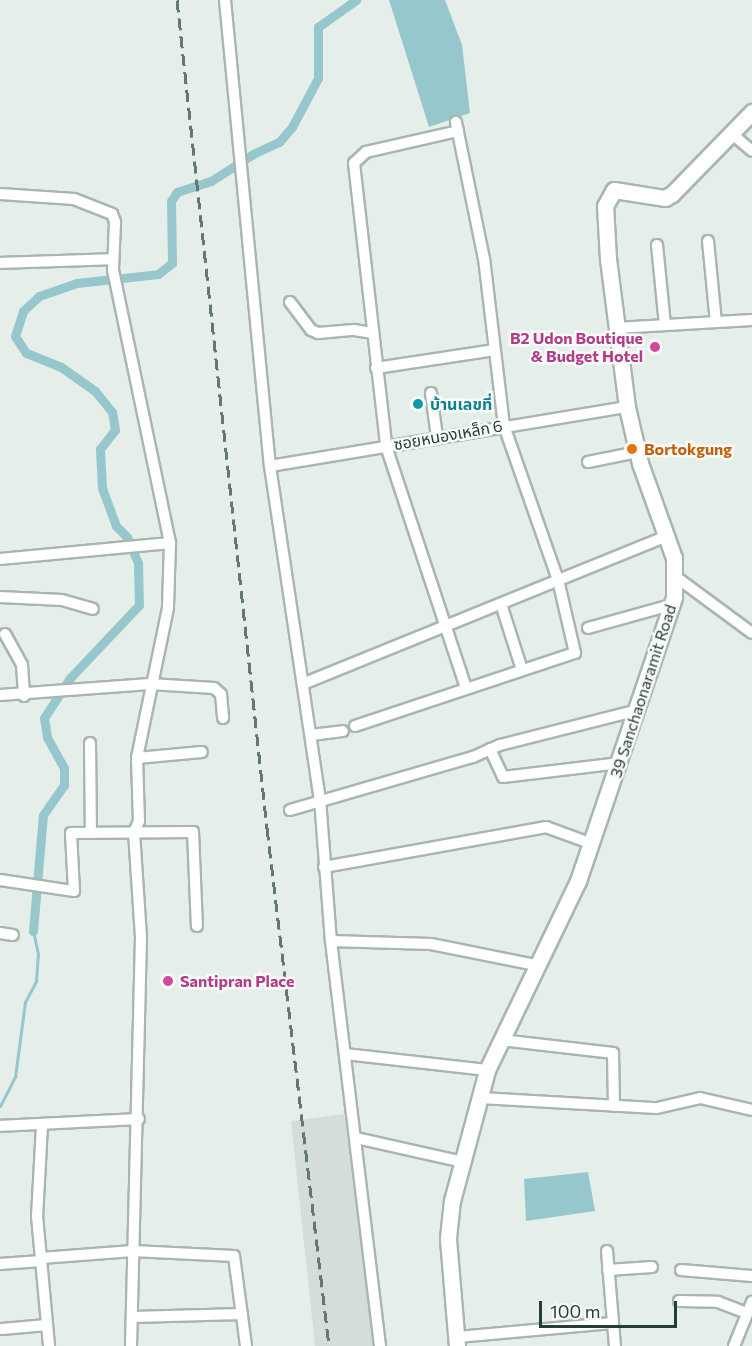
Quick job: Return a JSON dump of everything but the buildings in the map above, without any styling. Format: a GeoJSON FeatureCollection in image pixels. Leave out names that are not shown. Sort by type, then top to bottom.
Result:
{"type":"FeatureCollection","features":[{"type":"Feature","properties":{"kind":"main road","name":"39 Sanchaonaramit Road"},"geometry":{"type":"LineString","coordinates":[[457,1341],[448,1238],[452,1201],[487,1070],[535,965],[578,881],[638,710],[671,605],[676,577],[667,536],[637,453],[627,407],[606,232],[609,193],[621,190],[665,198],[752,112]]}},
{"type":"Feature","properties":{"kind":"street"},"geometry":{"type":"LineString","coordinates":[[225,0],[239,144],[240,182],[270,466],[306,683],[331,941],[380,1346]]}},
{"type":"Feature","properties":{"kind":"street"},"geometry":{"type":"LineString","coordinates":[[356,726],[575,653],[558,580],[504,426],[484,259],[457,126],[366,152],[355,159],[386,446],[466,688]]}},
{"type":"Feature","properties":{"kind":"street"},"geometry":{"type":"LineString","coordinates":[[732,134],[752,151]]}},
{"type":"Feature","properties":{"kind":"street"},"geometry":{"type":"LineString","coordinates":[[0,194],[74,199],[112,214],[115,222],[113,264],[170,543],[170,590],[137,758],[139,821],[134,831],[141,937],[139,1119],[131,1346]]}},
{"type":"Feature","properties":{"kind":"street"},"geometry":{"type":"LineString","coordinates":[[708,241],[716,322]]}},
{"type":"Feature","properties":{"kind":"street"},"geometry":{"type":"LineString","coordinates":[[657,245],[665,325]]}},
{"type":"Feature","properties":{"kind":"street"},"geometry":{"type":"LineString","coordinates":[[0,263],[113,264]]}},
{"type":"Feature","properties":{"kind":"street"},"geometry":{"type":"LineString","coordinates":[[290,302],[311,330],[318,333],[372,333]]}},
{"type":"Feature","properties":{"kind":"street"},"geometry":{"type":"LineString","coordinates":[[616,328],[752,320]]}},
{"type":"Feature","properties":{"kind":"street"},"geometry":{"type":"LineString","coordinates":[[376,368],[495,350]]}},
{"type":"Feature","properties":{"kind":"street"},"geometry":{"type":"LineString","coordinates":[[431,393],[437,437]]}},
{"type":"Feature","properties":{"kind":"street","name":"ซอยหนองเหล็ก 6"},"geometry":{"type":"LineString","coordinates":[[270,466],[627,407]]}},
{"type":"Feature","properties":{"kind":"street"},"geometry":{"type":"LineString","coordinates":[[588,462],[637,453]]}},
{"type":"Feature","properties":{"kind":"street"},"geometry":{"type":"LineString","coordinates":[[306,683],[667,536]]}},
{"type":"Feature","properties":{"kind":"street"},"geometry":{"type":"LineString","coordinates":[[0,559],[170,543]]}},
{"type":"Feature","properties":{"kind":"street"},"geometry":{"type":"LineString","coordinates":[[676,577],[752,633]]}},
{"type":"Feature","properties":{"kind":"street"},"geometry":{"type":"LineString","coordinates":[[0,597],[62,600],[93,609]]}},
{"type":"Feature","properties":{"kind":"street"},"geometry":{"type":"LineString","coordinates":[[501,604],[522,670]]}},
{"type":"Feature","properties":{"kind":"street"},"geometry":{"type":"LineString","coordinates":[[588,628],[671,605]]}},
{"type":"Feature","properties":{"kind":"street"},"geometry":{"type":"LineString","coordinates":[[5,634],[22,665],[24,696]]}},
{"type":"Feature","properties":{"kind":"street"},"geometry":{"type":"LineString","coordinates":[[0,695],[24,696],[150,684],[214,688],[221,694],[223,718]]}},
{"type":"Feature","properties":{"kind":"street"},"geometry":{"type":"LineString","coordinates":[[290,810],[316,800],[473,757],[490,749],[638,710]]}},
{"type":"Feature","properties":{"kind":"street"},"geometry":{"type":"LineString","coordinates":[[311,735],[343,731]]}},
{"type":"Feature","properties":{"kind":"street"},"geometry":{"type":"LineString","coordinates":[[90,743],[91,833]]}},
{"type":"Feature","properties":{"kind":"street"},"geometry":{"type":"LineString","coordinates":[[490,749],[503,777],[620,763]]}},
{"type":"Feature","properties":{"kind":"street"},"geometry":{"type":"LineString","coordinates":[[137,758],[202,753]]}},
{"type":"Feature","properties":{"kind":"street"},"geometry":{"type":"LineString","coordinates":[[324,867],[546,827],[590,843]]}},
{"type":"Feature","properties":{"kind":"street"},"geometry":{"type":"LineString","coordinates":[[0,880],[74,891],[71,833],[193,831],[197,926]]}},
{"type":"Feature","properties":{"kind":"street"},"geometry":{"type":"LineString","coordinates":[[0,933],[13,935]]}},
{"type":"Feature","properties":{"kind":"street"},"geometry":{"type":"LineString","coordinates":[[331,941],[431,944],[535,965]]}},
{"type":"Feature","properties":{"kind":"street"},"geometry":{"type":"LineString","coordinates":[[501,1040],[613,1053],[614,1106]]}},
{"type":"Feature","properties":{"kind":"street"},"geometry":{"type":"LineString","coordinates":[[345,1054],[487,1070]]}},
{"type":"Feature","properties":{"kind":"street"},"geometry":{"type":"LineString","coordinates":[[480,1098],[657,1108],[700,1098],[752,1110]]}},
{"type":"Feature","properties":{"kind":"street"},"geometry":{"type":"LineString","coordinates":[[2,1126],[139,1119]]}},
{"type":"Feature","properties":{"kind":"street"},"geometry":{"type":"LineString","coordinates":[[42,1125],[38,1216],[49,1346]]}},
{"type":"Feature","properties":{"kind":"street"},"geometry":{"type":"LineString","coordinates":[[356,1138],[463,1162]]}},
{"type":"Feature","properties":{"kind":"street"},"geometry":{"type":"LineString","coordinates":[[0,1264],[133,1251],[234,1256],[246,1346]]}},
{"type":"Feature","properties":{"kind":"street"},"geometry":{"type":"LineString","coordinates":[[607,1251],[615,1346]]}},
{"type":"Feature","properties":{"kind":"street"},"geometry":{"type":"LineString","coordinates":[[608,1270],[652,1267]]}},
{"type":"Feature","properties":{"kind":"street"},"geometry":{"type":"LineString","coordinates":[[681,1270],[752,1276]]}},
{"type":"Feature","properties":{"kind":"street"},"geometry":{"type":"LineString","coordinates":[[679,1301],[718,1302],[747,1313]]}},
{"type":"Feature","properties":{"kind":"street"},"geometry":{"type":"LineString","coordinates":[[735,1346],[752,1302]]}},
{"type":"Feature","properties":{"kind":"street"},"geometry":{"type":"LineString","coordinates":[[132,1317],[242,1314]]}},
{"type":"Feature","properties":{"kind":"street"},"geometry":{"type":"LineString","coordinates":[[457,1341],[612,1323]]}},
{"type":"Feature","properties":{"kind":"street"},"geometry":{"type":"LineString","coordinates":[[2,1329],[47,1324]]}},
{"type":"Feature","properties":{"kind":"shaded area"},"geometry":{"type":"Polygon","coordinates":[[[344,1114],[375,1346],[315,1346],[291,1121],[344,1114]]]}},
{"type":"Feature","properties":{"kind":"water"},"geometry":{"type":"Polygon","coordinates":[[[389,0],[445,0],[462,45],[470,113],[429,127],[389,0]]]}},
{"type":"Feature","properties":{"kind":"water"},"geometry":{"type":"Polygon","coordinates":[[[588,1172],[595,1211],[526,1221],[524,1179],[588,1172]]]}},
{"type":"Feature","properties":{"kind":"waterway"},"geometry":{"type":"LineString","coordinates":[[33,931],[43,815],[64,785],[64,768],[47,737],[44,718],[70,678],[139,605],[138,563],[127,537],[116,526],[102,488],[100,449],[115,430],[112,412],[95,391],[61,367],[26,353],[15,336],[23,311],[39,296],[77,283],[158,274],[172,263],[171,201],[177,192],[211,181],[253,154],[279,142],[292,127],[318,78],[318,27],[356,0]]}},
{"type":"Feature","properties":{"kind":"waterway"},"geometry":{"type":"LineString","coordinates":[[0,1106],[15,1077],[25,1002],[36,981],[38,954],[33,931]]}},
{"type":"Feature","properties":{"kind":"railway"},"geometry":{"type":"LineString","coordinates":[[177,0],[267,828],[329,1346]]}},
{"type":"Feature","properties":{"kind":"place","name":"B2 Udon Boutique & Budget Hotel"},"geometry":{"type":"Point","coordinates":[655,347]}},
{"type":"Feature","properties":{"kind":"place","name":"บ้านเลขที่"},"geometry":{"type":"Point","coordinates":[418,404]}},
{"type":"Feature","properties":{"kind":"place","name":"Bortokgung"},"geometry":{"type":"Point","coordinates":[632,449]}},
{"type":"Feature","properties":{"kind":"place","name":"Santipran Place"},"geometry":{"type":"Point","coordinates":[168,981]}}]}
